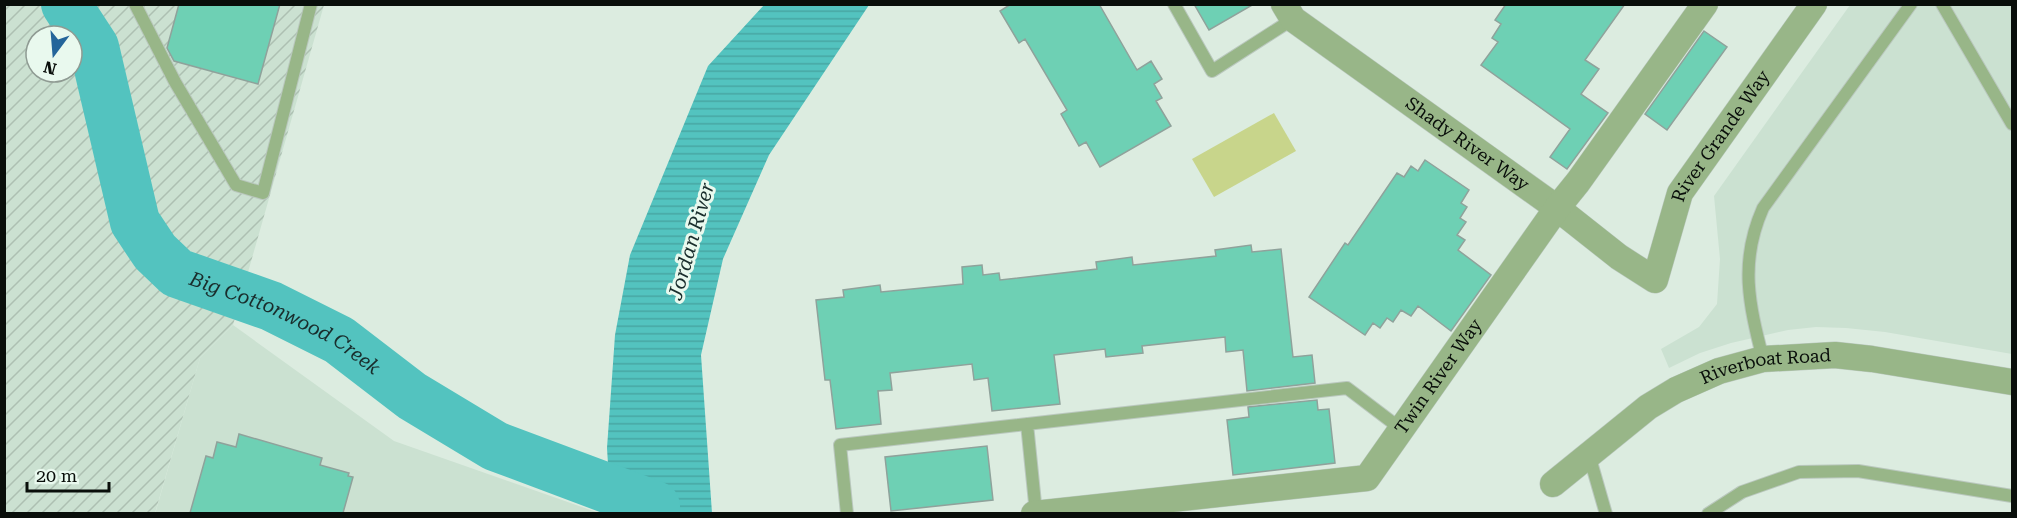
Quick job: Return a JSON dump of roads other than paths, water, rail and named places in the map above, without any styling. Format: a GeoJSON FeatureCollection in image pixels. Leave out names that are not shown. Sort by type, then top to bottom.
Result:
{"type":"FeatureCollection","features":[{"type":"Feature","properties":{"kind":"street","name":"Twin River Way"},"geometry":{"type":"LineString","coordinates":[[1035,513],[1367,478],[1557,208],[1705,4]]}},
{"type":"Feature","properties":{"kind":"street","name":"River Grande Way"},"geometry":{"type":"LineString","coordinates":[[1655,280],[1680,192],[1814,4]]}},
{"type":"Feature","properties":{"kind":"street","name":"Shady River Way"},"geometry":{"type":"LineString","coordinates":[[1288,12],[1557,208],[1618,257],[1655,280]]}},
{"type":"Feature","properties":{"kind":"street","name":"Riverboat Road"},"geometry":{"type":"LineString","coordinates":[[1553,484],[1648,407],[1676,390],[1719,371],[1763,359],[1835,355],[2013,382]]}},
{"type":"Feature","properties":{"kind":"lane"},"geometry":{"type":"LineString","coordinates":[[136,5],[175,82],[236,185],[263,193],[311,4]]}},
{"type":"Feature","properties":{"kind":"lane"},"geometry":{"type":"LineString","coordinates":[[1174,4],[1212,71],[1288,12]]}},
{"type":"Feature","properties":{"kind":"lane"},"geometry":{"type":"LineString","coordinates":[[1763,359],[1749,303],[1748,287],[1750,254],[1759,218],[1770,198],[1911,4]]}},
{"type":"Feature","properties":{"kind":"lane"},"geometry":{"type":"LineString","coordinates":[[1942,4],[2013,124]]}},
{"type":"Feature","properties":{"kind":"lane"},"geometry":{"type":"LineString","coordinates":[[847,513],[840,445],[1347,388],[1401,429]]}},
{"type":"Feature","properties":{"kind":"lane"},"geometry":{"type":"LineString","coordinates":[[1027,424],[1035,513]]}},
{"type":"Feature","properties":{"kind":"lane"},"geometry":{"type":"LineString","coordinates":[[1589,455],[1606,513]]}},
{"type":"Feature","properties":{"kind":"lane"},"geometry":{"type":"LineString","coordinates":[[1708,513],[1742,492],[1799,472],[1858,471],[2013,496]]}},
{"type":"Feature","properties":{"kind":"water","name":"Jordan River"},"geometry":{"type":"Polygon","coordinates":[[[764,5],[869,5],[769,155],[723,259],[701,355],[712,513],[611,513],[607,448],[615,335],[630,255],[708,66],[764,5]]]}},
{"type":"Feature","properties":{"kind":"waterway","name":"Big Cottonwood Creek"},"geometry":{"type":"LineString","coordinates":[[66,4],[94,47],[135,222],[155,252],[177,273],[271,306],[339,340],[412,396],[495,446],[655,506]]}}]}
